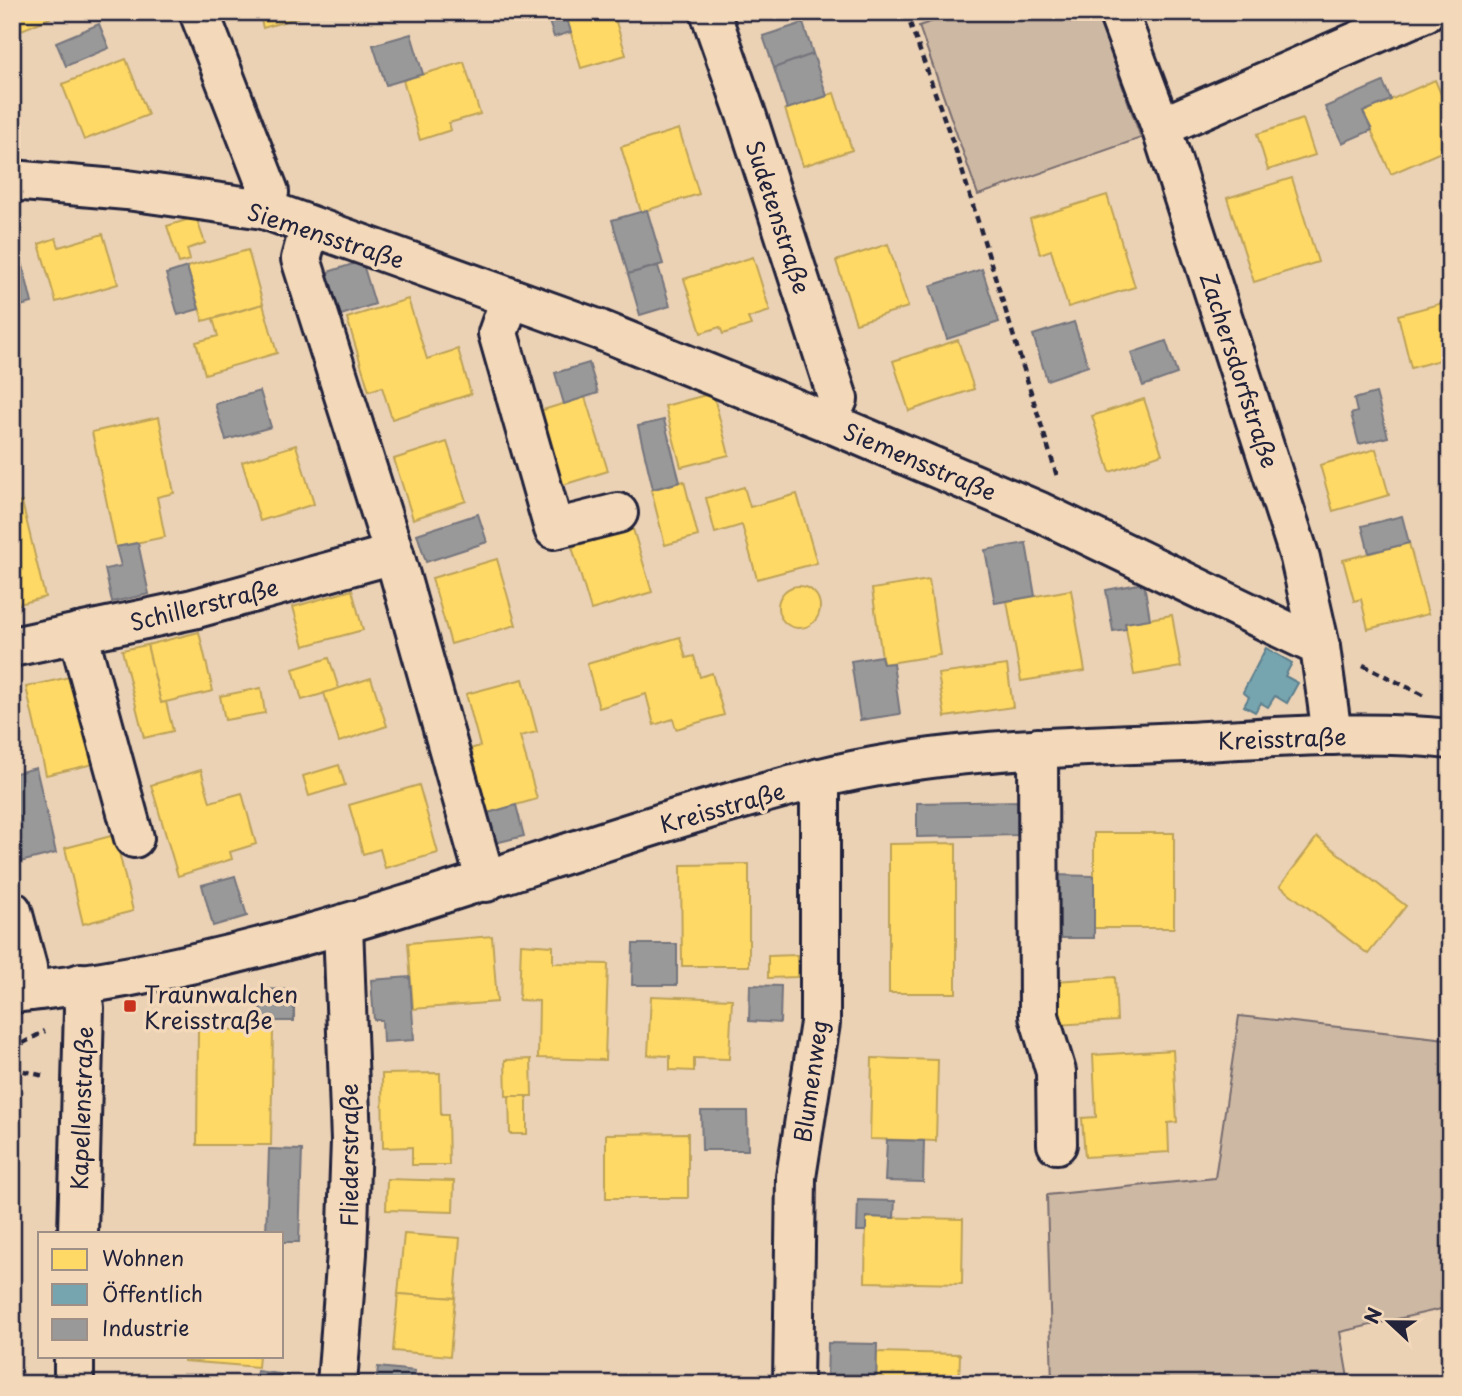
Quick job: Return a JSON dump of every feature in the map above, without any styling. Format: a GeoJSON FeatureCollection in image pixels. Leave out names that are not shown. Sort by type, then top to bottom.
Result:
{"type":"FeatureCollection","features":[{"type":"Feature","properties":{"kind":"street"},"geometry":{"type":"LineString","coordinates":[[199,12],[269,192],[264,209]]}},
{"type":"Feature","properties":{"kind":"street","name":"Sudetenstraße"},"geometry":{"type":"LineString","coordinates":[[710,12],[747,117],[838,399],[828,422]]}},
{"type":"Feature","properties":{"kind":"street","name":"Zachersdorfstraße"},"geometry":{"type":"LineString","coordinates":[[1118,12],[1161,127],[1300,558],[1320,647],[1332,735]]}},
{"type":"Feature","properties":{"kind":"street"},"geometry":{"type":"LineString","coordinates":[[1161,127],[1425,12]]}},
{"type":"Feature","properties":{"kind":"street","name":"Siemensstraße"},"geometry":{"type":"LineString","coordinates":[[12,180],[127,190],[264,209],[600,330],[828,422],[1073,527],[1320,647]]}},
{"type":"Feature","properties":{"kind":"street"},"geometry":{"type":"LineString","coordinates":[[310,226],[301,259],[394,554],[486,882]]}},
{"type":"Feature","properties":{"kind":"street"},"geometry":{"type":"LineString","coordinates":[[510,299],[498,333],[554,530],[618,513]]}},
{"type":"Feature","properties":{"kind":"street","name":"Schillerstraße"},"geometry":{"type":"LineString","coordinates":[[12,647],[193,609],[394,554]]}},
{"type":"Feature","properties":{"kind":"street"},"geometry":{"type":"LineString","coordinates":[[78,633],[134,838]]}},
{"type":"Feature","properties":{"kind":"street","name":"Kreisstraße"},"geometry":{"type":"LineString","coordinates":[[21,992],[81,984],[192,962],[343,925],[486,882],[654,826],[820,778],[907,762],[1038,748],[1332,735],[1450,739]]}},
{"type":"Feature","properties":{"kind":"street"},"geometry":{"type":"LineString","coordinates":[[1038,748],[1040,1016],[1056,1072],[1057,1144]]}},
{"type":"Feature","properties":{"kind":"street","name":"Blumenweg"},"geometry":{"type":"LineString","coordinates":[[793,1384],[796,1177],[820,1023],[820,778]]}},
{"type":"Feature","properties":{"kind":"street"},"geometry":{"type":"LineString","coordinates":[[12,911],[27,967],[21,992]]}},
{"type":"Feature","properties":{"kind":"street","name":"Fliederstraße"},"geometry":{"type":"LineString","coordinates":[[337,1384],[347,1253],[351,1141],[343,925]]}},
{"type":"Feature","properties":{"kind":"street","name":"Kapellenstraße"},"geometry":{"type":"LineString","coordinates":[[78,1232],[84,1008],[81,984]]}},
{"type":"Feature","properties":{"kind":"street"},"geometry":{"type":"LineString","coordinates":[[74,1358],[74,1384]]}},
{"type":"Feature","properties":{"kind":"path"},"geometry":{"type":"LineString","coordinates":[[906,12],[957,153],[1073,527]]}},
{"type":"Feature","properties":{"kind":"path"},"geometry":{"type":"LineString","coordinates":[[1320,647],[1437,702]]}},
{"type":"Feature","properties":{"kind":"shaded area"},"geometry":{"type":"Polygon","coordinates":[[[958,12],[1096,12],[1141,138],[978,195],[919,26],[958,12]]]}},
{"type":"Feature","properties":{"kind":"shaded area"},"geometry":{"type":"Polygon","coordinates":[[[1239,1016],[1446,1039],[1450,1073],[1450,1307],[1340,1332],[1349,1384],[1052,1384],[1047,1195],[1215,1178],[1239,1016]]]}},
{"type":"Feature","properties":{"kind":"building: Wohnen"},"geometry":{"type":"Polygon","coordinates":[[[12,12],[47,12],[50,18],[12,34],[12,12]]]}},
{"type":"Feature","properties":{"kind":"building: Wohnen"},"geometry":{"type":"Polygon","coordinates":[[[259,12],[316,12],[263,28],[259,12]]]}},
{"type":"Feature","properties":{"kind":"building: Wohnen"},"geometry":{"type":"Polygon","coordinates":[[[578,12],[613,12],[626,55],[581,68],[566,16],[578,12]]]}},
{"type":"Feature","properties":{"kind":"building: Wohnen"},"geometry":{"type":"Polygon","coordinates":[[[126,59],[148,115],[84,140],[62,84],[126,59]]]}},
{"type":"Feature","properties":{"kind":"building: Wohnen"},"geometry":{"type":"Polygon","coordinates":[[[464,62],[480,114],[449,123],[451,130],[420,140],[403,80],[464,62]]]}},
{"type":"Feature","properties":{"kind":"building: Wohnen"},"geometry":{"type":"Polygon","coordinates":[[[1435,80],[1450,115],[1450,148],[1391,174],[1363,112],[1435,80]]]}},
{"type":"Feature","properties":{"kind":"building: Wohnen"},"geometry":{"type":"Polygon","coordinates":[[[834,93],[852,150],[803,166],[785,109],[834,93]]]}},
{"type":"Feature","properties":{"kind":"building: Wohnen"},"geometry":{"type":"Polygon","coordinates":[[[1303,119],[1315,155],[1268,170],[1257,134],[1303,119]]]}},
{"type":"Feature","properties":{"kind":"building: Wohnen"},"geometry":{"type":"Polygon","coordinates":[[[679,129],[699,194],[641,212],[621,147],[679,129]]]}},
{"type":"Feature","properties":{"kind":"building: Wohnen"},"geometry":{"type":"Polygon","coordinates":[[[1292,178],[1318,262],[1254,282],[1227,198],[1292,178]]]}},
{"type":"Feature","properties":{"kind":"building: Wohnen"},"geometry":{"type":"Polygon","coordinates":[[[1107,195],[1135,287],[1068,307],[1051,250],[1040,254],[1030,219],[1107,195]]]}},
{"type":"Feature","properties":{"kind":"building: Wohnen"},"geometry":{"type":"Polygon","coordinates":[[[196,217],[205,243],[187,249],[190,260],[179,263],[167,226],[196,217]]]}},
{"type":"Feature","properties":{"kind":"building: Wohnen"},"geometry":{"type":"Polygon","coordinates":[[[103,234],[118,284],[56,302],[39,244],[56,238],[59,247],[103,234]]]}},
{"type":"Feature","properties":{"kind":"building: Wohnen"},"geometry":{"type":"Polygon","coordinates":[[[888,244],[908,307],[856,323],[836,261],[888,244]]]}},
{"type":"Feature","properties":{"kind":"building: Wohnen"},"geometry":{"type":"Polygon","coordinates":[[[248,250],[263,304],[203,321],[187,267],[248,250]]]}},
{"type":"Feature","properties":{"kind":"building: Wohnen"},"geometry":{"type":"Polygon","coordinates":[[[753,257],[770,311],[748,318],[751,325],[723,334],[720,327],[701,333],[684,279],[753,257]]]}},
{"type":"Feature","properties":{"kind":"building: Wohnen"},"geometry":{"type":"Polygon","coordinates":[[[408,299],[427,359],[458,349],[471,394],[392,419],[382,387],[369,391],[347,318],[408,299]]]}},
{"type":"Feature","properties":{"kind":"building: Wohnen"},"geometry":{"type":"Polygon","coordinates":[[[1450,301],[1450,357],[1411,368],[1398,315],[1450,301]]]}},
{"type":"Feature","properties":{"kind":"building: Wohnen"},"geometry":{"type":"Polygon","coordinates":[[[263,304],[277,353],[205,374],[196,342],[218,336],[213,319],[263,304]]]}},
{"type":"Feature","properties":{"kind":"building: Wohnen"},"geometry":{"type":"Polygon","coordinates":[[[958,340],[974,389],[909,411],[893,361],[958,340]]]}},
{"type":"Feature","properties":{"kind":"building: Wohnen"},"geometry":{"type":"Polygon","coordinates":[[[713,393],[729,455],[681,467],[665,406],[713,393]]]}},
{"type":"Feature","properties":{"kind":"building: Wohnen"},"geometry":{"type":"Polygon","coordinates":[[[585,397],[608,471],[553,488],[530,414],[585,397]]]}},
{"type":"Feature","properties":{"kind":"building: Wohnen"},"geometry":{"type":"Polygon","coordinates":[[[1144,399],[1162,454],[1110,472],[1092,416],[1144,399]]]}},
{"type":"Feature","properties":{"kind":"building: Wohnen"},"geometry":{"type":"Polygon","coordinates":[[[159,417],[174,493],[157,497],[165,537],[116,547],[92,432],[159,417]]]}},
{"type":"Feature","properties":{"kind":"building: Wohnen"},"geometry":{"type":"Polygon","coordinates":[[[447,442],[466,501],[413,519],[394,459],[447,442]]]}},
{"type":"Feature","properties":{"kind":"building: Wohnen"},"geometry":{"type":"Polygon","coordinates":[[[296,445],[314,504],[260,521],[242,462],[296,445]]]}},
{"type":"Feature","properties":{"kind":"building: Wohnen"},"geometry":{"type":"Polygon","coordinates":[[[1376,449],[1389,495],[1333,511],[1320,465],[1376,449]]]}},
{"type":"Feature","properties":{"kind":"building: Wohnen"},"geometry":{"type":"Polygon","coordinates":[[[684,481],[698,536],[665,545],[651,490],[684,481]]]}},
{"type":"Feature","properties":{"kind":"building: Wohnen"},"geometry":{"type":"Polygon","coordinates":[[[744,487],[750,507],[797,494],[817,563],[757,579],[742,525],[715,533],[706,498],[744,487]]]}},
{"type":"Feature","properties":{"kind":"building: Wohnen"},"geometry":{"type":"Polygon","coordinates":[[[22,502],[45,597],[12,606],[12,504],[22,502]]]}},
{"type":"Feature","properties":{"kind":"building: Wohnen"},"geometry":{"type":"Polygon","coordinates":[[[633,529],[652,592],[591,610],[572,547],[633,529]]]}},
{"type":"Feature","properties":{"kind":"building: Wohnen"},"geometry":{"type":"Polygon","coordinates":[[[1409,543],[1428,614],[1368,629],[1361,599],[1354,601],[1343,560],[1409,543]]]}},
{"type":"Feature","properties":{"kind":"building: Wohnen"},"geometry":{"type":"Polygon","coordinates":[[[497,559],[516,625],[451,644],[432,578],[497,559]]]}},
{"type":"Feature","properties":{"kind":"building: Wohnen"},"geometry":{"type":"Polygon","coordinates":[[[929,580],[940,655],[883,664],[872,589],[929,580]]]}},
{"type":"Feature","properties":{"kind":"building: Wohnen"},"geometry":{"type":"Polygon","coordinates":[[[799,586],[814,592],[820,607],[814,622],[799,628],[784,622],[778,607],[784,592],[799,586]]]}},
{"type":"Feature","properties":{"kind":"building: Wohnen"},"geometry":{"type":"Polygon","coordinates":[[[352,590],[363,630],[304,646],[293,607],[352,590]]]}},
{"type":"Feature","properties":{"kind":"building: Wohnen"},"geometry":{"type":"Polygon","coordinates":[[[1071,590],[1085,671],[1021,681],[1007,601],[1071,590]]]}},
{"type":"Feature","properties":{"kind":"building: Wohnen"},"geometry":{"type":"Polygon","coordinates":[[[1172,615],[1181,667],[1134,675],[1125,623],[1172,615]]]}},
{"type":"Feature","properties":{"kind":"building: Wohnen"},"geometry":{"type":"Polygon","coordinates":[[[199,632],[213,691],[161,703],[147,645],[199,632]]]}},
{"type":"Feature","properties":{"kind":"building: Wohnen"},"geometry":{"type":"Polygon","coordinates":[[[680,637],[686,658],[694,656],[700,677],[712,673],[724,715],[676,729],[673,719],[654,725],[646,694],[599,708],[587,664],[680,637]]]}},
{"type":"Feature","properties":{"kind":"building: Wohnen"},"geometry":{"type":"Polygon","coordinates":[[[147,645],[161,703],[166,702],[173,731],[144,738],[122,650],[147,645]]]}},
{"type":"Feature","properties":{"kind":"building: Wohnen"},"geometry":{"type":"Polygon","coordinates":[[[329,658],[339,689],[302,700],[293,669],[329,658]]]}},
{"type":"Feature","properties":{"kind":"building: Wohnen"},"geometry":{"type":"Polygon","coordinates":[[[1007,665],[1013,707],[945,717],[938,674],[1007,665]]]}},
{"type":"Feature","properties":{"kind":"building: Wohnen"},"geometry":{"type":"Polygon","coordinates":[[[78,675],[98,763],[46,775],[26,687],[78,675]]]}},
{"type":"Feature","properties":{"kind":"building: Wohnen"},"geometry":{"type":"Polygon","coordinates":[[[371,678],[387,726],[339,742],[324,693],[371,678]]]}},
{"type":"Feature","properties":{"kind":"building: Wohnen"},"geometry":{"type":"Polygon","coordinates":[[[523,679],[537,732],[520,736],[537,799],[488,813],[470,749],[480,746],[466,694],[523,679]]]}},
{"type":"Feature","properties":{"kind":"building: Wohnen"},"geometry":{"type":"Polygon","coordinates":[[[261,688],[265,713],[225,720],[220,696],[261,688]]]}},
{"type":"Feature","properties":{"kind":"building: Wohnen"},"geometry":{"type":"Polygon","coordinates":[[[339,765],[345,785],[309,796],[303,776],[339,765]]]}},
{"type":"Feature","properties":{"kind":"building: Wohnen"},"geometry":{"type":"Polygon","coordinates":[[[201,770],[210,802],[242,793],[256,844],[230,852],[232,859],[178,876],[151,785],[201,770]]]}},
{"type":"Feature","properties":{"kind":"building: Wohnen"},"geometry":{"type":"Polygon","coordinates":[[[419,785],[438,853],[385,868],[380,849],[363,854],[349,805],[419,785]]]}},
{"type":"Feature","properties":{"kind":"building: Wohnen"},"geometry":{"type":"Polygon","coordinates":[[[1094,833],[1174,833],[1174,928],[1094,928],[1094,833]]]}},
{"type":"Feature","properties":{"kind":"building: Wohnen"},"geometry":{"type":"Polygon","coordinates":[[[115,835],[133,911],[83,924],[65,848],[115,835]]]}},
{"type":"Feature","properties":{"kind":"building: Wohnen"},"geometry":{"type":"Polygon","coordinates":[[[1317,837],[1406,906],[1368,954],[1280,886],[1317,837]]]}},
{"type":"Feature","properties":{"kind":"building: Wohnen"},"geometry":{"type":"Polygon","coordinates":[[[956,843],[956,993],[889,993],[889,844],[956,843]]]}},
{"type":"Feature","properties":{"kind":"building: Wohnen"},"geometry":{"type":"Polygon","coordinates":[[[749,864],[749,966],[682,966],[681,865],[749,864]]]}},
{"type":"Feature","properties":{"kind":"building: Wohnen"},"geometry":{"type":"Polygon","coordinates":[[[492,936],[497,1002],[413,1009],[408,943],[492,936]]]}},
{"type":"Feature","properties":{"kind":"building: Wohnen"},"geometry":{"type":"Polygon","coordinates":[[[521,944],[553,946],[553,963],[608,964],[605,1060],[538,1058],[539,1001],[519,1000],[521,944]]]}},
{"type":"Feature","properties":{"kind":"building: Wohnen"},"geometry":{"type":"Polygon","coordinates":[[[797,955],[797,977],[768,978],[768,956],[797,955]]]}},
{"type":"Feature","properties":{"kind":"building: Wohnen"},"geometry":{"type":"Polygon","coordinates":[[[1115,977],[1117,1021],[1057,1025],[1055,981],[1115,977]]]}},
{"type":"Feature","properties":{"kind":"building: Wohnen"},"geometry":{"type":"Polygon","coordinates":[[[651,996],[732,999],[729,1059],[694,1058],[694,1071],[670,1070],[670,1056],[648,1055],[651,996]]]}},
{"type":"Feature","properties":{"kind":"building: Wohnen"},"geometry":{"type":"Polygon","coordinates":[[[198,1029],[273,1030],[271,1145],[197,1145],[198,1029]]]}},
{"type":"Feature","properties":{"kind":"building: Wohnen"},"geometry":{"type":"Polygon","coordinates":[[[1173,1050],[1177,1122],[1168,1123],[1169,1152],[1085,1157],[1082,1118],[1096,1117],[1093,1055],[1173,1050]]]}},
{"type":"Feature","properties":{"kind":"building: Wohnen"},"geometry":{"type":"Polygon","coordinates":[[[872,1058],[938,1060],[936,1141],[870,1139],[872,1058]]]}},
{"type":"Feature","properties":{"kind":"building: Wohnen"},"geometry":{"type":"Polygon","coordinates":[[[531,1059],[532,1096],[506,1096],[505,1060],[531,1059]]]}},
{"type":"Feature","properties":{"kind":"building: Wohnen"},"geometry":{"type":"Polygon","coordinates":[[[440,1073],[441,1115],[448,1115],[449,1165],[412,1165],[412,1147],[383,1148],[382,1074],[440,1073]]]}},
{"type":"Feature","properties":{"kind":"building: Wohnen"},"geometry":{"type":"Polygon","coordinates":[[[509,1096],[527,1096],[527,1134],[510,1134],[509,1096]]]}},
{"type":"Feature","properties":{"kind":"building: Wohnen"},"geometry":{"type":"Polygon","coordinates":[[[688,1133],[688,1198],[606,1198],[606,1134],[688,1133]]]}},
{"type":"Feature","properties":{"kind":"building: Wohnen"},"geometry":{"type":"Polygon","coordinates":[[[387,1179],[454,1181],[453,1212],[386,1210],[387,1179]]]}},
{"type":"Feature","properties":{"kind":"building: Wohnen"},"geometry":{"type":"Polygon","coordinates":[[[866,1217],[963,1219],[962,1284],[865,1282],[866,1217]]]}},
{"type":"Feature","properties":{"kind":"building: Wohnen"},"geometry":{"type":"Polygon","coordinates":[[[404,1234],[460,1238],[455,1298],[398,1294],[404,1234]]]}},
{"type":"Feature","properties":{"kind":"building: Wohnen"},"geometry":{"type":"Polygon","coordinates":[[[398,1294],[455,1298],[450,1356],[393,1351],[398,1294]]]}},
{"type":"Feature","properties":{"kind":"building: Wohnen"},"geometry":{"type":"Polygon","coordinates":[[[877,1352],[960,1354],[959,1384],[876,1384],[877,1352]]]}},
{"type":"Feature","properties":{"kind":"building: Wohnen"},"geometry":{"type":"Polygon","coordinates":[[[184,1358],[259,1358],[258,1367],[184,1361],[184,1358]]]}},
{"type":"Feature","properties":{"kind":"building: Öffentlich"},"geometry":{"type":"Polygon","coordinates":[[[1266,648],[1292,663],[1285,676],[1298,683],[1287,703],[1275,696],[1268,707],[1261,703],[1255,712],[1244,706],[1249,697],[1243,692],[1266,648]]]}},
{"type":"Feature","properties":{"kind":"building: Industrie"},"geometry":{"type":"Polygon","coordinates":[[[546,12],[578,12],[566,16],[571,32],[554,37],[546,12]]]}},
{"type":"Feature","properties":{"kind":"building: Industrie"},"geometry":{"type":"Polygon","coordinates":[[[803,23],[813,54],[774,68],[763,36],[803,23]]]}},
{"type":"Feature","properties":{"kind":"building: Industrie"},"geometry":{"type":"Polygon","coordinates":[[[99,24],[109,48],[66,66],[56,42],[99,24]]]}},
{"type":"Feature","properties":{"kind":"building: Industrie"},"geometry":{"type":"Polygon","coordinates":[[[411,34],[423,74],[386,85],[373,45],[411,34]]]}},
{"type":"Feature","properties":{"kind":"building: Industrie"},"geometry":{"type":"Polygon","coordinates":[[[813,54],[827,96],[787,109],[774,68],[813,54]]]}},
{"type":"Feature","properties":{"kind":"building: Industrie"},"geometry":{"type":"Polygon","coordinates":[[[1383,82],[1391,100],[1363,112],[1372,130],[1342,143],[1325,107],[1383,82]]]}},
{"type":"Feature","properties":{"kind":"building: Industrie"},"geometry":{"type":"Polygon","coordinates":[[[647,210],[663,264],[628,274],[612,220],[647,210]]]}},
{"type":"Feature","properties":{"kind":"building: Industrie"},"geometry":{"type":"Polygon","coordinates":[[[12,221],[32,303],[12,308],[12,221]]]}},
{"type":"Feature","properties":{"kind":"building: Industrie"},"geometry":{"type":"Polygon","coordinates":[[[362,261],[375,304],[335,317],[322,274],[362,261]]]}},
{"type":"Feature","properties":{"kind":"building: Industrie"},"geometry":{"type":"Polygon","coordinates":[[[658,266],[670,306],[640,315],[628,274],[658,266]]]}},
{"type":"Feature","properties":{"kind":"building: Industrie"},"geometry":{"type":"Polygon","coordinates":[[[187,267],[199,309],[178,315],[166,274],[187,267]]]}},
{"type":"Feature","properties":{"kind":"building: Industrie"},"geometry":{"type":"Polygon","coordinates":[[[982,269],[999,322],[947,339],[930,286],[982,269]]]}},
{"type":"Feature","properties":{"kind":"building: Industrie"},"geometry":{"type":"Polygon","coordinates":[[[1074,322],[1088,366],[1047,380],[1033,335],[1074,322]]]}},
{"type":"Feature","properties":{"kind":"building: Industrie"},"geometry":{"type":"Polygon","coordinates":[[[1166,341],[1177,374],[1143,386],[1131,353],[1166,341]]]}},
{"type":"Feature","properties":{"kind":"building: Industrie"},"geometry":{"type":"Polygon","coordinates":[[[589,363],[598,393],[564,404],[555,373],[589,363]]]}},
{"type":"Feature","properties":{"kind":"building: Industrie"},"geometry":{"type":"Polygon","coordinates":[[[260,391],[271,427],[226,440],[215,404],[260,391]]]}},
{"type":"Feature","properties":{"kind":"building: Industrie"},"geometry":{"type":"Polygon","coordinates":[[[1376,393],[1388,437],[1359,444],[1351,414],[1357,412],[1354,399],[1376,393]]]}},
{"type":"Feature","properties":{"kind":"building: Industrie"},"geometry":{"type":"Polygon","coordinates":[[[664,420],[680,482],[653,489],[638,426],[664,420]]]}},
{"type":"Feature","properties":{"kind":"building: Industrie"},"geometry":{"type":"Polygon","coordinates":[[[478,514],[487,542],[426,562],[417,534],[478,514]]]}},
{"type":"Feature","properties":{"kind":"building: Industrie"},"geometry":{"type":"Polygon","coordinates":[[[1402,516],[1409,543],[1369,553],[1362,526],[1402,516]]]}},
{"type":"Feature","properties":{"kind":"building: Industrie"},"geometry":{"type":"Polygon","coordinates":[[[138,543],[149,594],[112,602],[105,569],[121,566],[116,547],[138,543]]]}},
{"type":"Feature","properties":{"kind":"building: Industrie"},"geometry":{"type":"Polygon","coordinates":[[[1026,543],[1035,596],[995,603],[985,550],[1026,543]]]}},
{"type":"Feature","properties":{"kind":"building: Industrie"},"geometry":{"type":"Polygon","coordinates":[[[1144,583],[1150,619],[1125,623],[1126,629],[1113,631],[1106,590],[1144,583]]]}},
{"type":"Feature","properties":{"kind":"building: Industrie"},"geometry":{"type":"Polygon","coordinates":[[[881,656],[883,664],[893,663],[900,714],[860,720],[851,661],[881,656]]]}},
{"type":"Feature","properties":{"kind":"building: Industrie"},"geometry":{"type":"Polygon","coordinates":[[[36,768],[56,853],[20,862],[12,829],[12,774],[36,768]]]}},
{"type":"Feature","properties":{"kind":"building: Industrie"},"geometry":{"type":"Polygon","coordinates":[[[1020,801],[1021,835],[917,837],[917,803],[1020,801]]]}},
{"type":"Feature","properties":{"kind":"building: Industrie"},"geometry":{"type":"Polygon","coordinates":[[[516,805],[524,836],[495,843],[488,813],[516,805]]]}},
{"type":"Feature","properties":{"kind":"building: Industrie"},"geometry":{"type":"Polygon","coordinates":[[[1052,875],[1094,876],[1094,938],[1052,938],[1052,875]]]}},
{"type":"Feature","properties":{"kind":"building: Industrie"},"geometry":{"type":"Polygon","coordinates":[[[235,876],[247,916],[213,926],[202,885],[235,876]]]}},
{"type":"Feature","properties":{"kind":"building: Industrie"},"geometry":{"type":"Polygon","coordinates":[[[633,944],[677,944],[677,985],[632,985],[633,944]]]}},
{"type":"Feature","properties":{"kind":"building: Industrie"},"geometry":{"type":"Polygon","coordinates":[[[410,977],[414,1040],[383,1042],[382,1020],[374,1020],[371,980],[410,977]]]}},
{"type":"Feature","properties":{"kind":"building: Industrie"},"geometry":{"type":"Polygon","coordinates":[[[750,985],[781,986],[780,1023],[749,1021],[750,985]]]}},
{"type":"Feature","properties":{"kind":"building: Industrie"},"geometry":{"type":"Polygon","coordinates":[[[261,989],[294,990],[294,1021],[260,1021],[261,989]]]}},
{"type":"Feature","properties":{"kind":"building: Industrie"},"geometry":{"type":"Polygon","coordinates":[[[701,1111],[747,1111],[748,1150],[702,1150],[701,1111]]]}},
{"type":"Feature","properties":{"kind":"building: Industrie"},"geometry":{"type":"Polygon","coordinates":[[[887,1140],[924,1141],[923,1182],[885,1181],[887,1140]]]}},
{"type":"Feature","properties":{"kind":"building: Industrie"},"geometry":{"type":"Polygon","coordinates":[[[269,1149],[302,1150],[299,1242],[284,1242],[284,1232],[266,1232],[269,1149]]]}},
{"type":"Feature","properties":{"kind":"building: Industrie"},"geometry":{"type":"Polygon","coordinates":[[[858,1200],[895,1201],[894,1218],[866,1217],[866,1231],[857,1231],[858,1200]]]}},
{"type":"Feature","properties":{"kind":"building: Industrie"},"geometry":{"type":"Polygon","coordinates":[[[828,1343],[877,1344],[876,1384],[827,1384],[828,1343]]]}},
{"type":"Feature","properties":{"kind":"building: Industrie"},"geometry":{"type":"Polygon","coordinates":[[[378,1367],[415,1371],[414,1384],[376,1384],[378,1367]]]}},
{"type":"Feature","properties":{"kind":"building: Industrie"},"geometry":{"type":"Polygon","coordinates":[[[257,1371],[288,1375],[287,1384],[255,1384],[257,1371]]]}},
{"type":"Feature","properties":{"kind":"place","name":"Traunwalchen Kreisstraße"},"geometry":{"type":"Point","coordinates":[130,1006]}}]}
